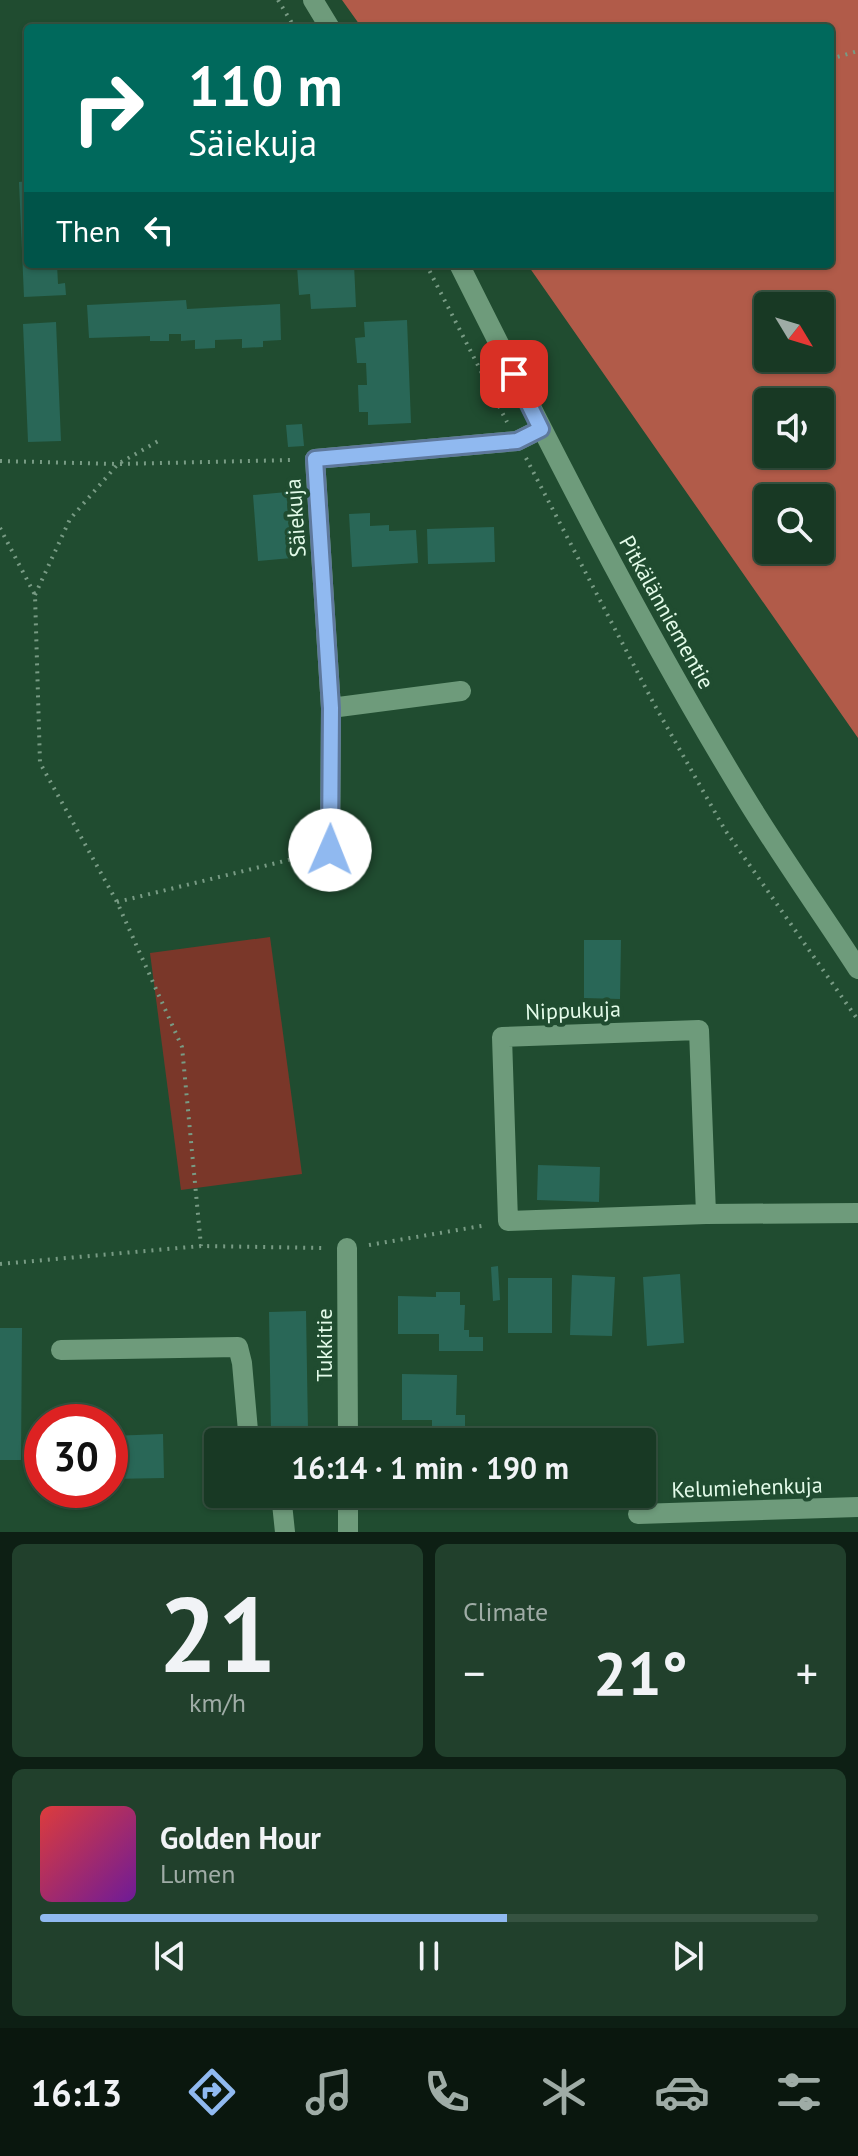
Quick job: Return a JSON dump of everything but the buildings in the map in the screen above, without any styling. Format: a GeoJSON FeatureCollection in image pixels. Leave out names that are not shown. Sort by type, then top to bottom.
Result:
{"type":"FeatureCollection","features":[{"type":"Feature","properties":{"kind":"street"},"geometry":{"type":"LineString","coordinates":[[313,0],[328,24]]}},
{"type":"Feature","properties":{"kind":"street","name":"Pitkälänniementie"},"geometry":{"type":"LineString","coordinates":[[461,268],[541,429],[678,683],[746,799],[858,969]]}},
{"type":"Feature","properties":{"kind":"street","name":"Säiekuja"},"geometry":{"type":"LineString","coordinates":[[330,850],[331,708],[315,459],[517,441],[541,429]]}},
{"type":"Feature","properties":{"kind":"street"},"geometry":{"type":"LineString","coordinates":[[331,708],[461,691]]}},
{"type":"Feature","properties":{"kind":"street","name":"Nippukuja"},"geometry":{"type":"LineString","coordinates":[[508,1221],[502,1037],[699,1030],[706,1214]]}},
{"type":"Feature","properties":{"kind":"street"},"geometry":{"type":"LineString","coordinates":[[508,1221],[706,1214],[858,1213]]}},
{"type":"Feature","properties":{"kind":"street","name":"Tukkitie"},"geometry":{"type":"LineString","coordinates":[[347,1248],[348,1428]]}},
{"type":"Feature","properties":{"kind":"street"},"geometry":{"type":"LineString","coordinates":[[61,1350],[238,1347],[248,1428]]}},
{"type":"Feature","properties":{"kind":"street","name":"Kelumiehenkuja"},"geometry":{"type":"LineString","coordinates":[[638,1514],[858,1507]]}},
{"type":"Feature","properties":{"kind":"street"},"geometry":{"type":"LineString","coordinates":[[282,1508],[285,1532]]}},
{"type":"Feature","properties":{"kind":"street"},"geometry":{"type":"LineString","coordinates":[[348,1508],[348,1532]]}},
{"type":"Feature","properties":{"kind":"path"},"geometry":{"type":"LineString","coordinates":[[278,0],[293,24]]}},
{"type":"Feature","properties":{"kind":"path"},"geometry":{"type":"LineString","coordinates":[[834,58],[858,51]]}},
{"type":"Feature","properties":{"kind":"path"},"geometry":{"type":"LineString","coordinates":[[35,595],[70,519],[118,464],[160,440]]}},
{"type":"Feature","properties":{"kind":"path"},"geometry":{"type":"LineString","coordinates":[[0,461],[118,464],[315,459]]}},
{"type":"Feature","properties":{"kind":"path"},"geometry":{"type":"LineString","coordinates":[[0,528],[35,595],[40,763],[117,902],[182,1047],[201,1246]]}},
{"type":"Feature","properties":{"kind":"path"},"geometry":{"type":"LineString","coordinates":[[117,902],[330,850]]}},
{"type":"Feature","properties":{"kind":"path"},"geometry":{"type":"LineString","coordinates":[[0,1264],[201,1246],[347,1248],[508,1221]]}},
{"type":"Feature","properties":{"kind":"shaded area"},"geometry":{"type":"Polygon","coordinates":[[[342,0],[858,0],[858,738],[530,268],[834,268],[834,24],[359,24],[342,0]]]}},
{"type":"Feature","properties":{"kind":"shaded area"},"geometry":{"type":"Polygon","coordinates":[[[270,937],[302,1174],[181,1190],[150,953],[270,937]]]}},
{"type":"Feature","properties":{"kind":"route"},"geometry":{"type":"LineString","coordinates":[[330,850],[331,708],[315,459],[517,441],[541,429],[514,374]]}}]}
